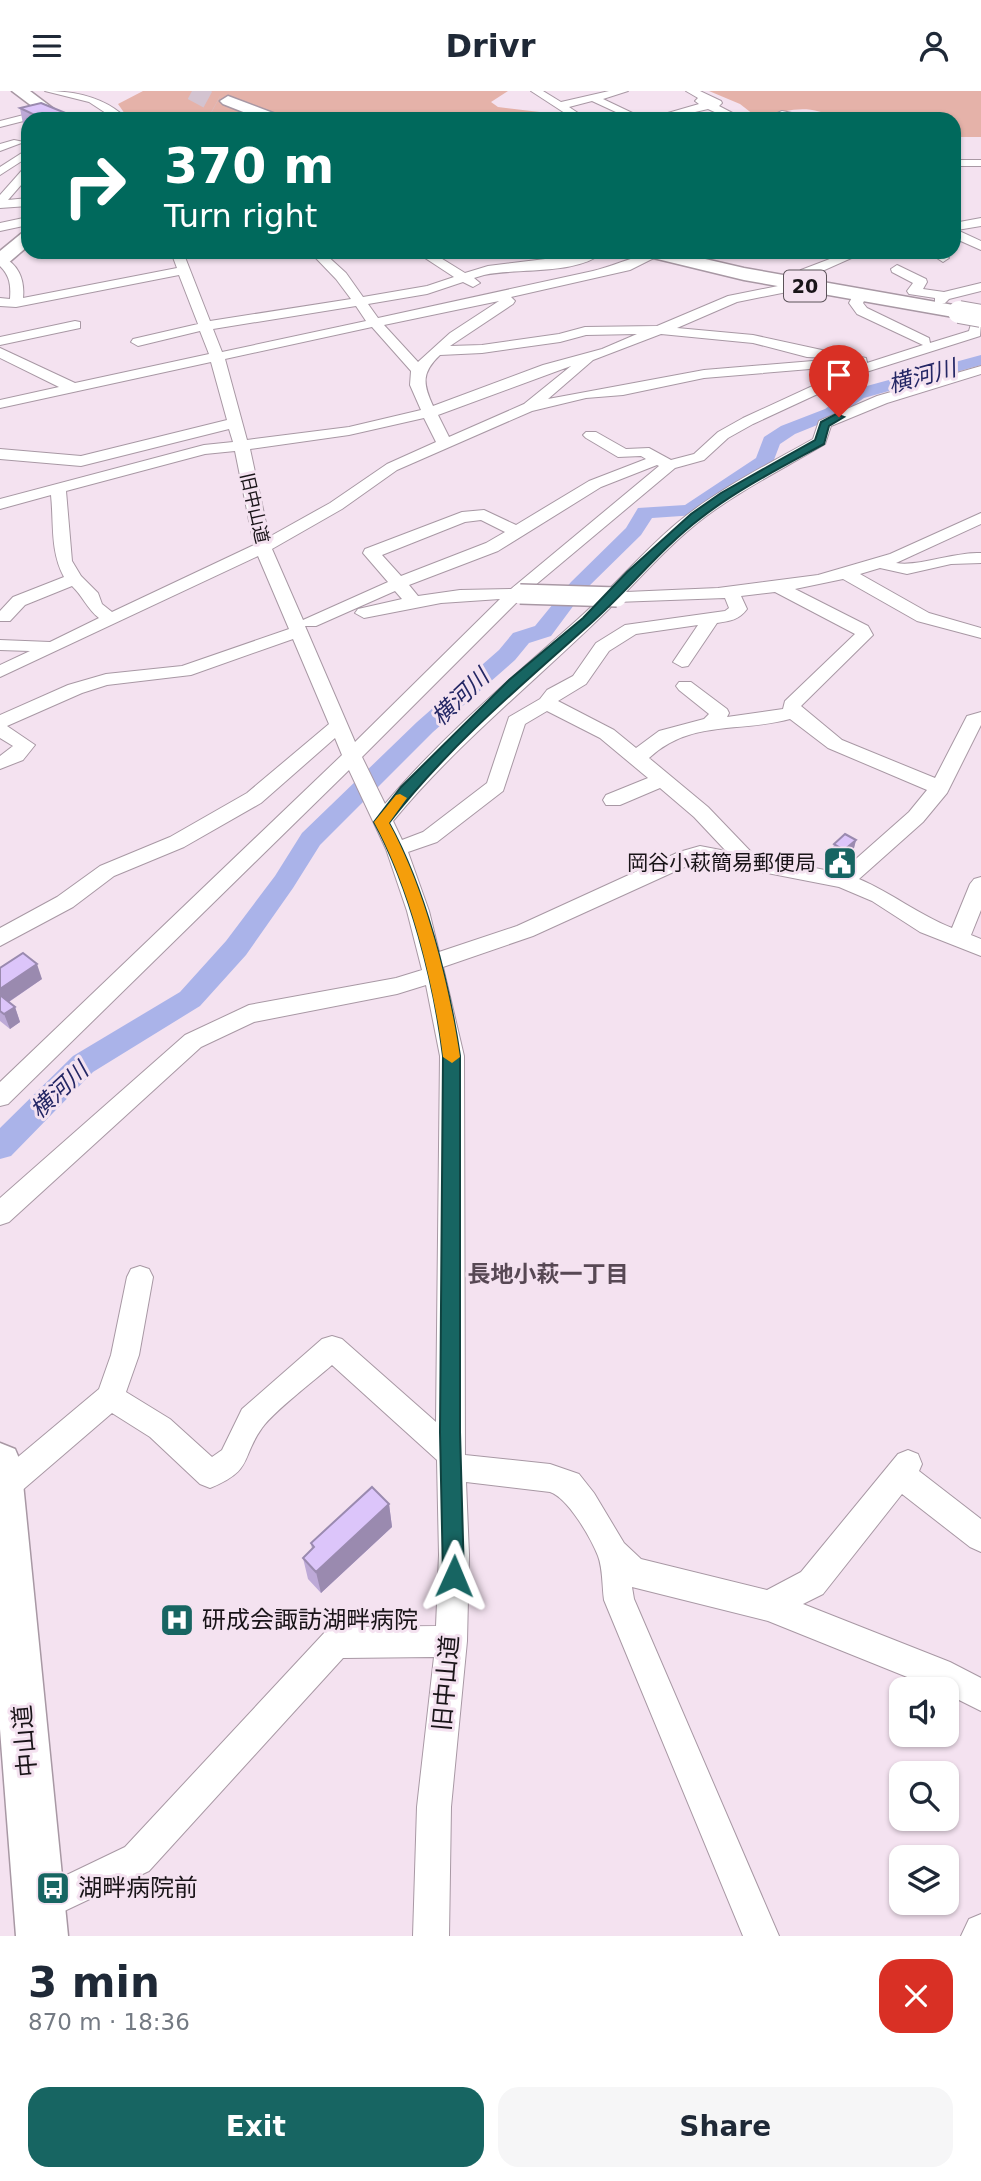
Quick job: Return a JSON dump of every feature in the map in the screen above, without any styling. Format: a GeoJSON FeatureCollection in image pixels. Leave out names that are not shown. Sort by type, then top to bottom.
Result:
{"type":"FeatureCollection","features":[{"type":"Feature","properties":{"kind":"highway"},"geometry":{"type":"LineString","coordinates":[[20,91],[48,112]]}},
{"type":"Feature","properties":{"kind":"highway"},"geometry":{"type":"LineString","coordinates":[[240,112],[222,102],[253,112]]}},
{"type":"Feature","properties":{"kind":"highway"},"geometry":{"type":"LineString","coordinates":[[1,257],[21,242]]}},
{"type":"Feature","properties":{"kind":"highway","name":"20"},"geometry":{"type":"LineString","coordinates":[[691,259],[799,281],[942,298],[968,317]]}},
{"type":"Feature","properties":{"kind":"highway","name":"20"},"geometry":{"type":"LineString","coordinates":[[711,259],[860,295],[968,317]]}},
{"type":"Feature","properties":{"kind":"highway","name":"中山道"},"geometry":{"type":"LineString","coordinates":[[1,1476],[41,1921]]}},
{"type":"Feature","properties":{"kind":"street"},"geometry":{"type":"LineString","coordinates":[[50,91],[92,100],[111,112]]}},
{"type":"Feature","properties":{"kind":"street"},"geometry":{"type":"LineString","coordinates":[[536,91],[572,112]]}},
{"type":"Feature","properties":{"kind":"street"},"geometry":{"type":"LineString","coordinates":[[562,105],[623,91]]}},
{"type":"Feature","properties":{"kind":"street"},"geometry":{"type":"LineString","coordinates":[[677,91],[733,112]]}},
{"type":"Feature","properties":{"kind":"street"},"geometry":{"type":"LineString","coordinates":[[691,91],[727,112]]}},
{"type":"Feature","properties":{"kind":"street"},"geometry":{"type":"LineString","coordinates":[[593,98],[624,112]]}},
{"type":"Feature","properties":{"kind":"street"},"geometry":{"type":"LineString","coordinates":[[680,112],[713,104]]}},
{"type":"Feature","properties":{"kind":"street"},"geometry":{"type":"LineString","coordinates":[[0,124],[21,121]]}},
{"type":"Feature","properties":{"kind":"street"},"geometry":{"type":"LineString","coordinates":[[0,133],[21,145]]}},
{"type":"Feature","properties":{"kind":"street"},"geometry":{"type":"LineString","coordinates":[[0,148],[21,147]]}},
{"type":"Feature","properties":{"kind":"street"},"geometry":{"type":"LineString","coordinates":[[0,172],[21,151]]}},
{"type":"Feature","properties":{"kind":"street"},"geometry":{"type":"LineString","coordinates":[[961,163],[981,163]]}},
{"type":"Feature","properties":{"kind":"street"},"geometry":{"type":"LineString","coordinates":[[0,203],[21,178]]}},
{"type":"Feature","properties":{"kind":"street"},"geometry":{"type":"LineString","coordinates":[[0,203],[21,202]]}},
{"type":"Feature","properties":{"kind":"street"},"geometry":{"type":"LineString","coordinates":[[967,211],[981,211]]}},
{"type":"Feature","properties":{"kind":"street"},"geometry":{"type":"LineString","coordinates":[[0,227],[21,222]]}},
{"type":"Feature","properties":{"kind":"street"},"geometry":{"type":"LineString","coordinates":[[961,224],[981,222]]}},
{"type":"Feature","properties":{"kind":"street"},"geometry":{"type":"LineString","coordinates":[[961,228],[981,246]]}},
{"type":"Feature","properties":{"kind":"street"},"geometry":{"type":"LineString","coordinates":[[1,257],[19,282],[15,306]]}},
{"type":"Feature","properties":{"kind":"street","name":"旧中山道"},"geometry":{"type":"LineString","coordinates":[[180,259],[218,357],[241,444],[263,547],[302,630],[353,758],[396,849],[418,911],[452,1056],[451,1460],[454,1555],[451,1641],[434,1807],[430,1936]]}},
{"type":"Feature","properties":{"kind":"street"},"geometry":{"type":"LineString","coordinates":[[322,259],[417,369]]}},
{"type":"Feature","properties":{"kind":"street"},"geometry":{"type":"LineString","coordinates":[[434,259],[493,295],[508,301],[437,351],[417,369],[415,381],[444,443]]}},
{"type":"Feature","properties":{"kind":"street"},"geometry":{"type":"LineString","coordinates":[[446,266],[450,259]]}},
{"type":"Feature","properties":{"kind":"street"},"geometry":{"type":"LineString","coordinates":[[527,291],[527,286],[553,259]]}},
{"type":"Feature","properties":{"kind":"street"},"geometry":{"type":"LineString","coordinates":[[138,342],[204,319],[355,294],[431,289],[487,270],[574,259]]}},
{"type":"Feature","properties":{"kind":"street"},"geometry":{"type":"LineString","coordinates":[[0,404],[527,291],[625,267],[642,259]]}},
{"type":"Feature","properties":{"kind":"street"},"geometry":{"type":"LineString","coordinates":[[0,504],[204,450],[349,431],[431,412],[548,368],[586,358],[733,299],[778,292],[838,259]]}},
{"type":"Feature","properties":{"kind":"street"},"geometry":{"type":"LineString","coordinates":[[892,259],[897,269],[921,282],[914,291],[942,298],[981,286]]}},
{"type":"Feature","properties":{"kind":"street"},"geometry":{"type":"LineString","coordinates":[[897,269],[911,267],[920,272]]}},
{"type":"Feature","properties":{"kind":"street"},"geometry":{"type":"LineString","coordinates":[[15,306],[184,270]]}},
{"type":"Feature","properties":{"kind":"street"},"geometry":{"type":"LineString","coordinates":[[860,295],[856,303],[862,311],[925,341]]}},
{"type":"Feature","properties":{"kind":"street"},"geometry":{"type":"LineString","coordinates":[[0,302],[15,306],[37,322],[75,325]]}},
{"type":"Feature","properties":{"kind":"street"},"geometry":{"type":"LineString","coordinates":[[0,672],[263,547],[336,506],[392,467],[529,407],[704,374],[795,366],[846,365],[886,356],[925,341],[968,317],[975,333],[858,370],[779,405],[723,435],[699,457],[663,462],[595,485],[492,547],[448,562],[302,630]]}},
{"type":"Feature","properties":{"kind":"street"},"geometry":{"type":"LineString","coordinates":[[0,341],[37,322]]}},
{"type":"Feature","properties":{"kind":"street"},"geometry":{"type":"LineString","coordinates":[[437,351],[482,349],[560,338],[585,331],[660,330],[753,339],[807,353],[829,355],[855,347],[886,356]]}},
{"type":"Feature","properties":{"kind":"street"},"geometry":{"type":"LineString","coordinates":[[0,352],[33,371],[71,387]]}},
{"type":"Feature","properties":{"kind":"street"},"geometry":{"type":"LineString","coordinates":[[529,407],[586,362],[586,358]]}},
{"type":"Feature","properties":{"kind":"street"},"geometry":{"type":"LineString","coordinates":[[381,820],[406,791],[514,683],[587,620],[631,574],[695,517],[725,495],[820,441],[824,424],[923,384],[980,371]]}},
{"type":"Feature","properties":{"kind":"street"},"geometry":{"type":"LineString","coordinates":[[0,454],[81,461],[235,423]]}},
{"type":"Feature","properties":{"kind":"street"},"geometry":{"type":"LineString","coordinates":[[592,441],[623,454],[644,451],[663,462]]}},
{"type":"Feature","properties":{"kind":"street"},"geometry":{"type":"LineString","coordinates":[[81,461],[92,481]]}},
{"type":"Feature","properties":{"kind":"street"},"geometry":{"type":"LineString","coordinates":[[0,1097],[353,758],[517,594],[663,462]]}},
{"type":"Feature","properties":{"kind":"street"},"geometry":{"type":"LineString","coordinates":[[58,490],[64,561],[74,579],[89,593],[94,606],[111,620]]}},
{"type":"Feature","properties":{"kind":"street"},"geometry":{"type":"LineString","coordinates":[[414,601],[371,553],[462,517],[484,515],[517,532]]}},
{"type":"Feature","properties":{"kind":"street"},"geometry":{"type":"LineString","coordinates":[[0,722],[75,689],[106,680],[185,671],[302,630],[414,601],[472,594],[617,597],[731,593],[778,587],[881,563],[925,546],[981,518]]}},
{"type":"Feature","properties":{"kind":"street"},"geometry":{"type":"LineString","coordinates":[[881,563],[894,569],[912,571],[945,560],[981,558]]}},
{"type":"Feature","properties":{"kind":"street"},"geometry":{"type":"LineString","coordinates":[[845,573],[923,617],[977,631],[981,609]]}},
{"type":"Feature","properties":{"kind":"street"},"geometry":{"type":"LineString","coordinates":[[4,617],[19,601],[74,579]]}},
{"type":"Feature","properties":{"kind":"street"},"geometry":{"type":"LineString","coordinates":[[778,587],[862,630],[864,635],[792,705],[794,712],[835,744],[940,788]]}},
{"type":"Feature","properties":{"kind":"street"},"geometry":{"type":"LineString","coordinates":[[396,849],[430,837],[496,786],[516,721],[547,703],[554,694],[580,680],[602,647],[631,629],[736,613],[738,609],[731,593]]}},
{"type":"Feature","properties":{"kind":"street"},"geometry":{"type":"LineString","coordinates":[[682,662],[712,618]]}},
{"type":"Feature","properties":{"kind":"street"},"geometry":{"type":"LineString","coordinates":[[0,645],[50,646]]}},
{"type":"Feature","properties":{"kind":"street"},"geometry":{"type":"LineString","coordinates":[[685,686],[720,713],[710,724]]}},
{"type":"Feature","properties":{"kind":"street"},"geometry":{"type":"LineString","coordinates":[[547,703],[607,734],[701,812],[747,861]]}},
{"type":"Feature","properties":{"kind":"street"},"geometry":{"type":"LineString","coordinates":[[636,759],[663,736],[710,724],[780,717],[794,712]]}},
{"type":"Feature","properties":{"kind":"street"},"geometry":{"type":"LineString","coordinates":[[844,881],[916,817],[940,788],[974,720],[981,717]]}},
{"type":"Feature","properties":{"kind":"street"},"geometry":{"type":"LineString","coordinates":[[0,939],[65,902],[107,871],[177,842],[254,798],[340,725]]}},
{"type":"Feature","properties":{"kind":"street"},"geometry":{"type":"LineString","coordinates":[[0,730],[25,745],[16,756],[1,763]]}},
{"type":"Feature","properties":{"kind":"street"},"geometry":{"type":"LineString","coordinates":[[614,800],[662,780]]}},
{"type":"Feature","properties":{"kind":"street"},"geometry":{"type":"LineString","coordinates":[[0,1214],[183,1050],[213,1029],[248,1014],[397,986],[700,853],[844,881],[879,896],[928,927],[981,948]]}},
{"type":"Feature","properties":{"kind":"street"},"geometry":{"type":"LineString","coordinates":[[958,940],[981,884]]}},
{"type":"Feature","properties":{"kind":"street"},"geometry":{"type":"LineString","coordinates":[[1,1476],[110,1397],[125,1355],[140,1277]]}},
{"type":"Feature","properties":{"kind":"street"},"geometry":{"type":"LineString","coordinates":[[110,1397],[160,1428],[211,1474],[232,1460],[252,1418],[332,1348],[451,1460],[551,1478],[569,1484],[584,1503],[613,1555],[633,1572],[768,1606],[913,1663],[981,1695]]}},
{"type":"Feature","properties":{"kind":"street"},"geometry":{"type":"LineString","coordinates":[[768,1606],[812,1583],[904,1469],[981,1537]]}},
{"type":"Feature","properties":{"kind":"street"},"geometry":{"type":"LineString","coordinates":[[613,1555],[619,1600],[761,1936]]}},
{"type":"Feature","properties":{"kind":"street"},"geometry":{"type":"LineString","coordinates":[[41,1921],[137,1859],[336,1643],[451,1641]]}},
{"type":"Feature","properties":{"kind":"shaded area"},"geometry":{"type":"Polygon","coordinates":[[[143,91],[508,91],[491,102],[498,107],[540,112],[124,112],[118,104],[143,91]]]}},
{"type":"Feature","properties":{"kind":"shaded area"},"geometry":{"type":"Polygon","coordinates":[[[709,91],[981,91],[981,137],[961,137],[961,112],[820,112],[799,109],[785,112],[750,112],[740,104],[709,91]]]}},
{"type":"Feature","properties":{"kind":"building"},"geometry":{"type":"Polygon","coordinates":[[[41,103],[63,112],[28,112],[20,108],[41,103]]]}},
{"type":"Feature","properties":{"kind":"building"},"geometry":{"type":"Polygon","coordinates":[[[845,834],[856,840],[844,850],[834,844],[845,834]]]}},
{"type":"Feature","properties":{"kind":"building"},"geometry":{"type":"Polygon","coordinates":[[[23,953],[37,964],[0,989],[0,968],[23,953]]]}},
{"type":"Feature","properties":{"kind":"building"},"geometry":{"type":"Polygon","coordinates":[[[0,995],[15,1007],[4,1014],[0,1011],[0,995]]]}},
{"type":"Feature","properties":{"kind":"building"},"geometry":{"type":"Polygon","coordinates":[[[372,1487],[389,1504],[316,1572],[303,1558],[314,1547],[311,1543],[372,1487]]]}},
{"type":"Feature","properties":{"kind":"waterway","name":"横河川"},"geometry":{"type":"LineString","coordinates":[[0,1147],[83,1064],[190,999],[236,948],[284,882],[311,839],[425,727],[507,655],[521,638],[543,631],[578,586],[634,531],[645,512],[689,511],[765,461],[771,441],[788,430],[831,413],[858,394],[981,360]]}},
{"type":"Feature","properties":{"kind":"tunnel"},"geometry":{"type":"LineString","coordinates":[[192,91],[216,104]]}},
{"type":"Feature","properties":{"kind":"slow traffic"},"geometry":{"type":"LineString","coordinates":[[400,798],[382,822],[396,849],[418,911],[447,1026],[452,1057]]}},
{"type":"Feature","properties":{"kind":"place","name":"岡谷小萩簡易郵便局"},"geometry":{"type":"Point","coordinates":[840,863]}},
{"type":"Feature","properties":{"kind":"place","name":"研成会諏訪湖畔病院"},"geometry":{"type":"Point","coordinates":[177,1620]}},
{"type":"Feature","properties":{"kind":"place","name":"湖畔病院前"},"geometry":{"type":"Point","coordinates":[53,1888]}},
{"type":"Feature","properties":{"kind":"district","name":"長地小萩一丁目"},"geometry":{"type":"Point","coordinates":[548,1274]}},
{"type":"Feature","properties":{"kind":"route"},"geometry":{"type":"LineString","coordinates":[[454,1576],[450,1432],[452,1056],[418,911],[396,849],[382,822],[406,791],[514,683],[587,620],[631,574],[695,517],[725,495],[820,441],[824,424],[839,417]]}}]}
